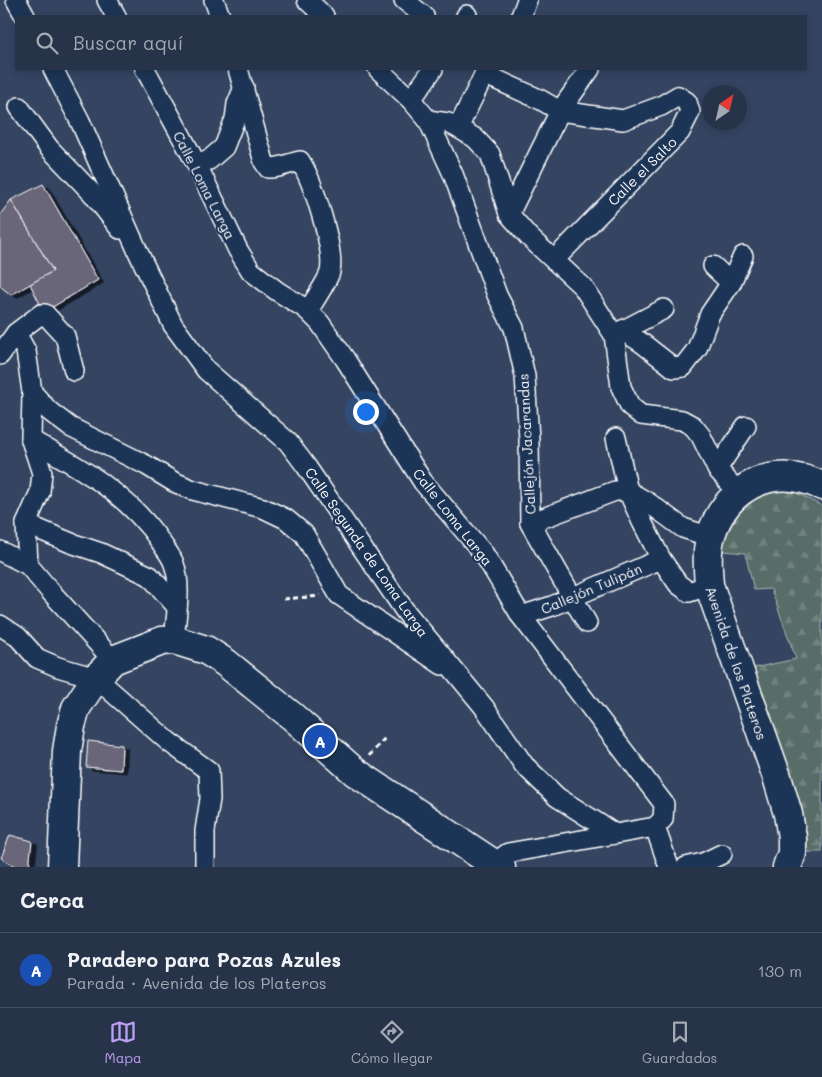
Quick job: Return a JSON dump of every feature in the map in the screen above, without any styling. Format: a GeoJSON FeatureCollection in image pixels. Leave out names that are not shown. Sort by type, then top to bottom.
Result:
{"type":"FeatureCollection","features":[{"type":"Feature","properties":{"kind":"main road","name":"Avenida de los Plateros"},"geometry":{"type":"LineString","coordinates":[[787,867],[792,853],[792,837],[788,814],[777,777],[699,589],[707,559],[710,537],[724,508],[738,492],[749,485],[765,479],[778,477],[814,482],[822,486]]}},
{"type":"Feature","properties":{"kind":"main road"},"geometry":{"type":"LineString","coordinates":[[62,867],[67,751],[76,708],[105,669],[162,641],[174,640],[206,650],[226,663],[293,717],[355,772],[496,866]]}},
{"type":"Feature","properties":{"kind":"street"},"geometry":{"type":"LineString","coordinates":[[16,0],[24,15]]}},
{"type":"Feature","properties":{"kind":"street"},"geometry":{"type":"LineString","coordinates":[[107,0],[115,15]]}},
{"type":"Feature","properties":{"kind":"street"},"geometry":{"type":"LineString","coordinates":[[214,0],[220,15]]}},
{"type":"Feature","properties":{"kind":"street"},"geometry":{"type":"LineString","coordinates":[[307,0],[323,15]]}},
{"type":"Feature","properties":{"kind":"street"},"geometry":{"type":"LineString","coordinates":[[404,0],[423,15]]}},
{"type":"Feature","properties":{"kind":"street"},"geometry":{"type":"LineString","coordinates":[[520,15],[527,0]]}},
{"type":"Feature","properties":{"kind":"street","name":"Calle Segunda de Loma Larga"},"geometry":{"type":"LineString","coordinates":[[54,70],[80,121],[173,325],[206,370],[288,442],[405,611],[484,707],[524,765],[557,797],[615,834]]}},
{"type":"Feature","properties":{"kind":"street","name":"Calle Loma Larga"},"geometry":{"type":"LineString","coordinates":[[146,70],[238,250],[251,271],[306,310],[320,323],[423,482],[484,554],[521,616],[664,804],[663,818],[655,827]]}},
{"type":"Feature","properties":{"kind":"street"},"geometry":{"type":"LineString","coordinates":[[238,70],[264,162],[268,168],[275,168],[300,161],[311,183],[329,240],[330,272],[309,309],[306,310]]}},
{"type":"Feature","properties":{"kind":"street","name":"Callejón Jacarandas"},"geometry":{"type":"LineString","coordinates":[[379,70],[411,100],[428,120],[453,174],[497,295],[514,328],[524,376],[529,439],[530,523],[586,623]]}},
{"type":"Feature","properties":{"kind":"street"},"geometry":{"type":"LineString","coordinates":[[411,100],[432,70]]}},
{"type":"Feature","properties":{"kind":"street"},"geometry":{"type":"LineString","coordinates":[[509,214],[560,111],[589,70]]}},
{"type":"Feature","properties":{"kind":"street"},"geometry":{"type":"LineString","coordinates":[[458,128],[486,71]]}},
{"type":"Feature","properties":{"kind":"street","name":"Calle el Salto"},"geometry":{"type":"LineString","coordinates":[[486,71],[560,111],[623,120],[661,106],[678,96],[687,102],[690,112],[680,132],[554,260]]}},
{"type":"Feature","properties":{"kind":"street"},"geometry":{"type":"LineString","coordinates":[[196,166],[209,160],[224,148],[244,87]]}},
{"type":"Feature","properties":{"kind":"street","name":"Calle Segunda de Loma Larga"},"geometry":{"type":"LineString","coordinates":[[19,107],[49,148],[93,194],[139,254]]}},
{"type":"Feature","properties":{"kind":"street"},"geometry":{"type":"LineString","coordinates":[[428,120],[448,123],[475,138],[490,154],[509,214],[529,238],[582,287],[618,332],[642,342],[674,368],[683,367],[697,349],[710,314],[732,283],[743,256]]}},
{"type":"Feature","properties":{"kind":"street"},"geometry":{"type":"LineString","coordinates":[[714,266],[732,283]]}},
{"type":"Feature","properties":{"kind":"street"},"geometry":{"type":"LineString","coordinates":[[618,332],[657,313]]}},
{"type":"Feature","properties":{"kind":"street"},"geometry":{"type":"LineString","coordinates":[[0,355],[16,333],[41,314],[46,314],[65,336],[74,371]]}},
{"type":"Feature","properties":{"kind":"street"},"geometry":{"type":"LineString","coordinates":[[618,332],[622,387],[630,406],[641,415],[682,420],[693,426],[701,436],[717,469],[738,492]]}},
{"type":"Feature","properties":{"kind":"street"},"geometry":{"type":"LineString","coordinates":[[16,333],[26,351],[32,392],[31,440],[42,473],[40,492],[26,524],[28,564]]}},
{"type":"Feature","properties":{"kind":"street"},"geometry":{"type":"LineString","coordinates":[[32,392],[49,411],[70,427],[146,465],[174,482],[193,490],[263,508],[286,518],[304,534],[339,595],[460,678]]}},
{"type":"Feature","properties":{"kind":"street"},"geometry":{"type":"LineString","coordinates":[[717,469],[746,426]]}},
{"type":"Feature","properties":{"kind":"street"},"geometry":{"type":"LineString","coordinates":[[616,438],[628,491],[660,559],[678,584],[699,589]]}},
{"type":"Feature","properties":{"kind":"street"},"geometry":{"type":"LineString","coordinates":[[31,440],[84,469],[122,498],[155,532],[174,562],[177,576],[174,640]]}},
{"type":"Feature","properties":{"kind":"street"},"geometry":{"type":"LineString","coordinates":[[530,523],[614,491],[628,491],[649,503],[684,528],[710,537]]}},
{"type":"Feature","properties":{"kind":"street"},"geometry":{"type":"LineString","coordinates":[[26,524],[101,553],[150,576],[177,607]]}},
{"type":"Feature","properties":{"kind":"street"},"geometry":{"type":"LineString","coordinates":[[0,551],[28,564],[50,591],[105,669],[169,742],[209,771],[210,799],[205,831],[205,867]]}},
{"type":"Feature","properties":{"kind":"street","name":"Callejón Tulipán"},"geometry":{"type":"LineString","coordinates":[[521,616],[552,606],[571,596],[660,559]]}},
{"type":"Feature","properties":{"kind":"street"},"geometry":{"type":"LineString","coordinates":[[0,625],[18,638],[37,658],[58,667],[105,669]]}},
{"type":"Feature","properties":{"kind":"street"},"geometry":{"type":"LineString","coordinates":[[496,866],[508,853],[655,827],[669,867]]}},
{"type":"Feature","properties":{"kind":"street"},"geometry":{"type":"LineString","coordinates":[[686,867],[703,863],[722,854]]}},
{"type":"Feature","properties":{"kind":"path"},"geometry":{"type":"LineString","coordinates":[[284,600],[339,595]]}},
{"type":"Feature","properties":{"kind":"green space"},"geometry":{"type":"Polygon","coordinates":[[[789,489],[822,506],[822,852],[807,852],[749,669],[796,659],[771,589],[754,590],[745,553],[723,551],[724,531],[738,509],[758,494],[789,489]]]}},
{"type":"Feature","properties":{"kind":"building"},"geometry":{"type":"Polygon","coordinates":[[[43,184],[98,280],[44,312],[30,284],[53,271],[11,200],[43,184]]]}},
{"type":"Feature","properties":{"kind":"building"},"geometry":{"type":"Polygon","coordinates":[[[11,200],[53,271],[11,295],[0,286],[0,215],[11,200]]]}},
{"type":"Feature","properties":{"kind":"building"},"geometry":{"type":"Polygon","coordinates":[[[88,741],[122,745],[121,770],[86,767],[88,741]]]}},
{"type":"Feature","properties":{"kind":"building"},"geometry":{"type":"Polygon","coordinates":[[[10,835],[32,841],[29,867],[16,867],[1,858],[10,835]]]}},
{"type":"Feature","properties":{"kind":"place","name":"Paradero para Pozas Azules"},"geometry":{"type":"Point","coordinates":[320,741]}}]}
